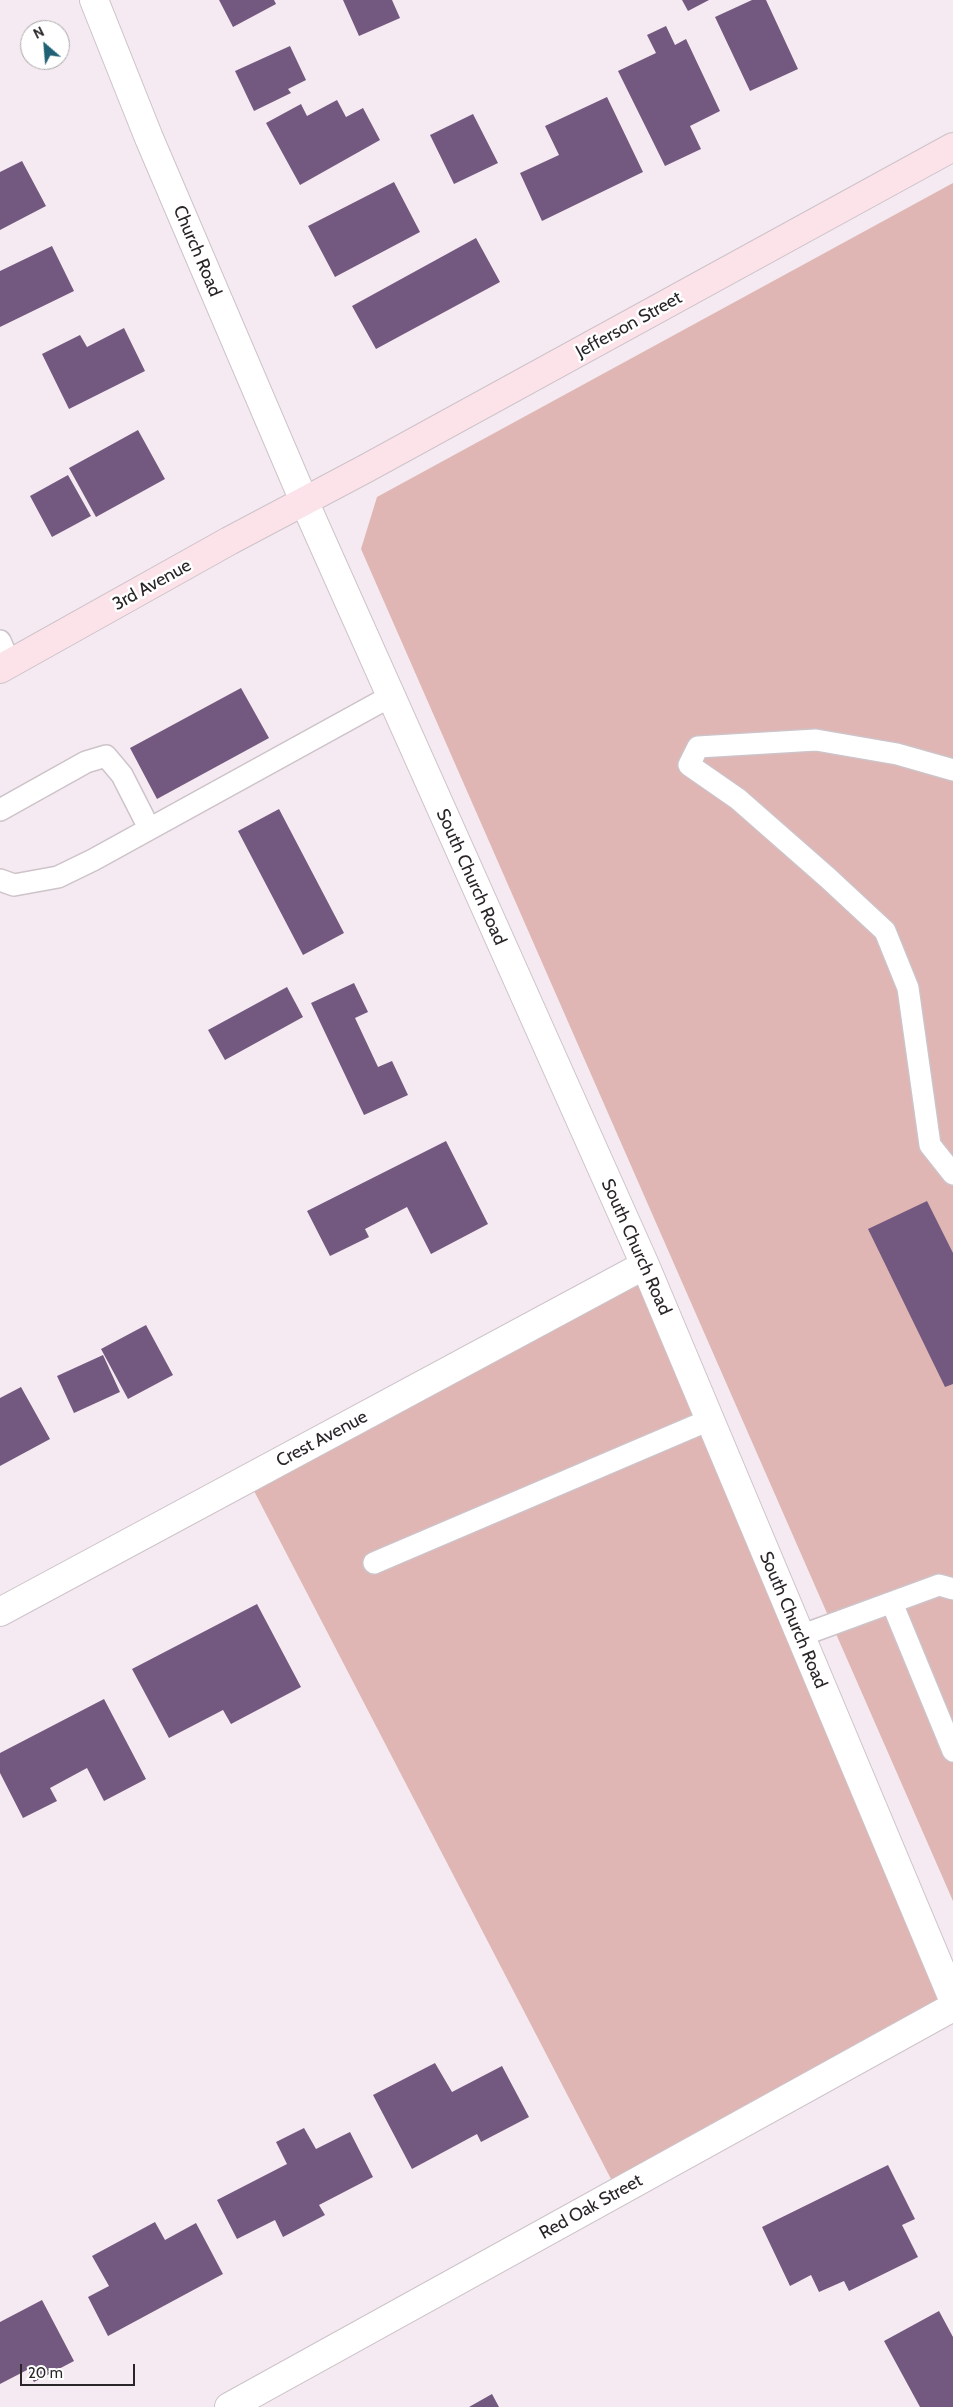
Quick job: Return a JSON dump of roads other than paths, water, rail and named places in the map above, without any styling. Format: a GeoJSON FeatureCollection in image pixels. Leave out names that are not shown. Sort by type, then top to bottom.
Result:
{"type":"FeatureCollection","features":[{"type":"Feature","properties":{"kind":"street","name":"Church Road"},"geometry":{"type":"LineString","coordinates":[[94,0],[145,128],[304,501]]}},
{"type":"Feature","properties":{"kind":"street","name":"Jefferson Street"},"geometry":{"type":"LineString","coordinates":[[304,501],[953,147]]}},
{"type":"Feature","properties":{"kind":"street","name":"3rd Avenue"},"geometry":{"type":"LineString","coordinates":[[3,658],[304,501]]}},
{"type":"Feature","properties":{"kind":"street","name":"South Church Road"},"geometry":{"type":"LineString","coordinates":[[304,501],[644,1265],[953,1999]]}},
{"type":"Feature","properties":{"kind":"street","name":"Crest Avenue"},"geometry":{"type":"LineString","coordinates":[[0,1612],[644,1265]]}},
{"type":"Feature","properties":{"kind":"street","name":"Red Oak Street"},"geometry":{"type":"LineString","coordinates":[[230,2407],[953,2007]]}},
{"type":"Feature","properties":{"kind":"lane"},"geometry":{"type":"LineString","coordinates":[[0,880],[14,885],[58,876],[93,860],[391,696]]}},
{"type":"Feature","properties":{"kind":"lane"},"geometry":{"type":"LineString","coordinates":[[953,770],[897,754],[816,740],[698,748],[689,765],[738,800],[828,878],[885,931],[908,988],[930,1145],[953,1174]]}},
{"type":"Feature","properties":{"kind":"lane"},"geometry":{"type":"LineString","coordinates":[[0,810],[86,762],[106,756],[122,775],[150,828]]}},
{"type":"Feature","properties":{"kind":"lane"},"geometry":{"type":"LineString","coordinates":[[374,1563],[709,1420]]}},
{"type":"Feature","properties":{"kind":"lane"},"geometry":{"type":"LineString","coordinates":[[800,1636],[939,1585],[953,1589]]}},
{"type":"Feature","properties":{"kind":"lane"},"geometry":{"type":"LineString","coordinates":[[892,1603],[953,1751]]}}]}
